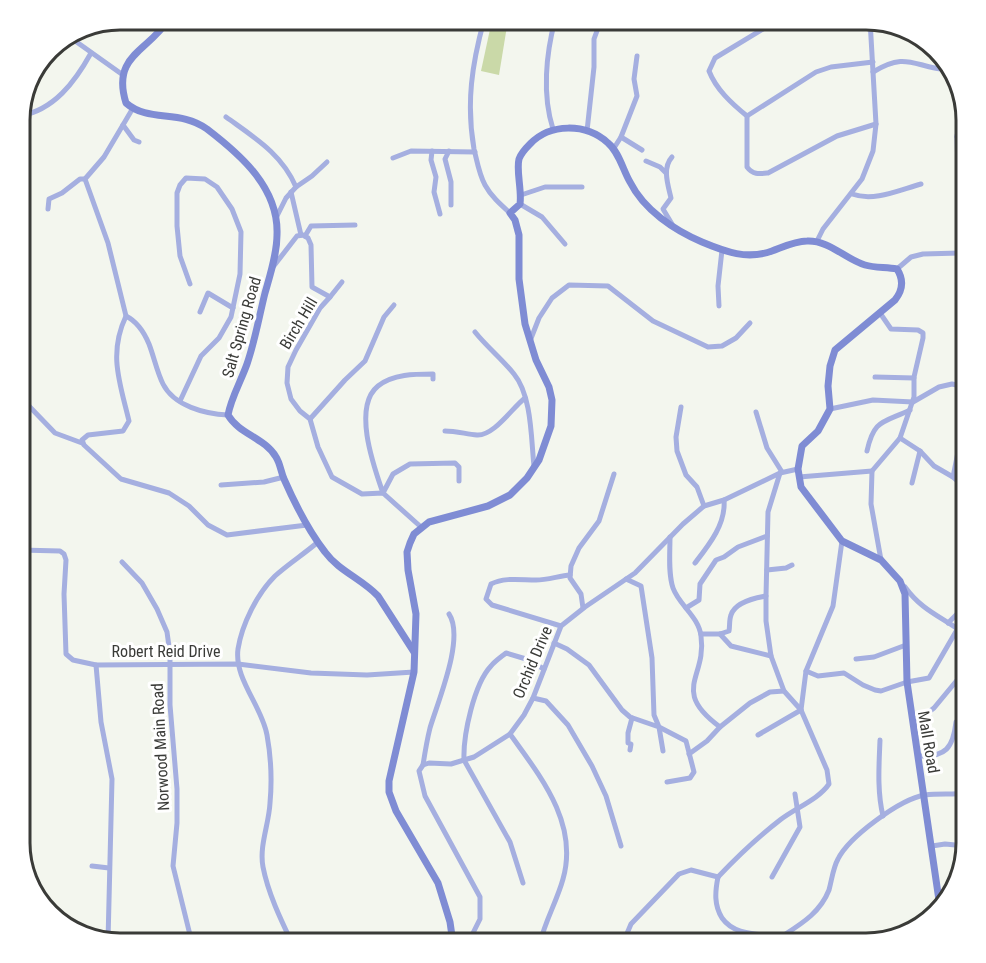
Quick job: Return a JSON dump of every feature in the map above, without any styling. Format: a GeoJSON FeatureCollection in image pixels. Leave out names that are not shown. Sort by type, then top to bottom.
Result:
{"type":"FeatureCollection","features":[{"type":"Feature","properties":{"kind":"street"},"geometry":{"type":"LineString","coordinates":[[48,209],[49,199],[85,178],[104,157],[133,108],[126,103],[123,92],[123,75],[136,52],[158,30]]}},
{"type":"Feature","properties":{"kind":"street"},"geometry":{"type":"LineString","coordinates":[[452,933],[438,883],[396,811],[389,792],[390,770],[414,672],[417,614],[407,560],[410,543],[414,534],[429,522],[488,506],[510,495],[534,466],[545,445],[553,413],[549,387],[536,360],[525,324],[520,294],[519,235],[515,220],[494,198],[483,182],[475,152],[471,127],[470,93],[482,30]]}},
{"type":"Feature","properties":{"kind":"street"},"geometry":{"type":"LineString","coordinates":[[553,30],[546,95],[553,129]]}},
{"type":"Feature","properties":{"kind":"street"},"geometry":{"type":"LineString","coordinates":[[586,131],[594,67],[594,39],[597,30]]}},
{"type":"Feature","properties":{"kind":"street"},"geometry":{"type":"LineString","coordinates":[[747,116],[713,82],[709,71],[715,58],[761,30]]}},
{"type":"Feature","properties":{"kind":"street"},"geometry":{"type":"LineString","coordinates":[[817,242],[823,229],[852,194],[870,164],[876,136],[871,30]]}},
{"type":"Feature","properties":{"kind":"street"},"geometry":{"type":"LineString","coordinates":[[76,42],[123,75]]}},
{"type":"Feature","properties":{"kind":"street"},"geometry":{"type":"LineString","coordinates":[[30,114],[60,97],[80,74],[91,53]]}},
{"type":"Feature","properties":{"kind":"street"},"geometry":{"type":"LineString","coordinates":[[614,148],[638,96],[634,79],[637,56]]}},
{"type":"Feature","properties":{"kind":"street"},"geometry":{"type":"LineString","coordinates":[[873,72],[893,61],[903,60],[940,70]]}},
{"type":"Feature","properties":{"kind":"street"},"geometry":{"type":"LineString","coordinates":[[747,116],[816,72],[831,67],[873,62]]}},
{"type":"Feature","properties":{"kind":"street","name":"Salt Spring Road"},"geometry":{"type":"LineString","coordinates":[[133,108],[141,112],[186,118],[197,122],[250,166],[269,197],[276,218],[277,235],[271,270],[254,344],[228,415]]}},
{"type":"Feature","properties":{"kind":"street"},"geometry":{"type":"LineString","coordinates":[[747,116],[747,167],[750,172],[756,174],[768,172],[837,136],[876,124]]}},
{"type":"Feature","properties":{"kind":"street"},"geometry":{"type":"LineString","coordinates":[[226,117],[264,145],[286,167],[296,187]]}},
{"type":"Feature","properties":{"kind":"street"},"geometry":{"type":"LineString","coordinates":[[123,125],[134,140],[139,142]]}},
{"type":"Feature","properties":{"kind":"street"},"geometry":{"type":"LineString","coordinates":[[510,213],[520,204],[519,159],[532,141],[553,129],[575,128],[597,135],[614,148],[637,195],[658,216],[674,228],[722,250],[752,256],[806,240],[817,242],[865,266],[897,269],[911,257],[956,251]]}},
{"type":"Feature","properties":{"kind":"street"},"geometry":{"type":"LineString","coordinates":[[621,137],[642,150]]}},
{"type":"Feature","properties":{"kind":"street"},"geometry":{"type":"LineString","coordinates":[[393,158],[411,151],[475,152]]}},
{"type":"Feature","properties":{"kind":"street"},"geometry":{"type":"LineString","coordinates":[[432,151],[431,160],[436,177],[434,192],[440,214]]}},
{"type":"Feature","properties":{"kind":"street"},"geometry":{"type":"LineString","coordinates":[[449,151],[445,159],[451,182],[452,205]]}},
{"type":"Feature","properties":{"kind":"street"},"geometry":{"type":"LineString","coordinates":[[672,157],[668,162],[666,173],[671,198],[663,209],[674,228]]}},
{"type":"Feature","properties":{"kind":"street"},"geometry":{"type":"LineString","coordinates":[[646,161],[660,166],[666,173]]}},
{"type":"Feature","properties":{"kind":"street"},"geometry":{"type":"LineString","coordinates":[[276,218],[291,192],[327,162]]}},
{"type":"Feature","properties":{"kind":"street"},"geometry":{"type":"LineString","coordinates":[[180,401],[201,356],[219,338],[231,317],[240,274],[241,232],[232,209],[217,187],[205,179],[196,177],[186,178],[177,192],[180,256],[190,284]]}},
{"type":"Feature","properties":{"kind":"street"},"geometry":{"type":"LineString","coordinates":[[82,443],[88,435],[123,431],[129,421],[116,366],[122,325],[126,316],[108,243],[85,178]]}},
{"type":"Feature","properties":{"kind":"street"},"geometry":{"type":"LineString","coordinates":[[852,194],[872,197],[921,184]]}},
{"type":"Feature","properties":{"kind":"street"},"geometry":{"type":"LineString","coordinates":[[521,195],[545,187],[582,187]]}},
{"type":"Feature","properties":{"kind":"street"},"geometry":{"type":"LineString","coordinates":[[291,192],[303,236]]}},
{"type":"Feature","properties":{"kind":"street"},"geometry":{"type":"LineString","coordinates":[[520,204],[542,217],[565,244]]}},
{"type":"Feature","properties":{"kind":"street"},"geometry":{"type":"LineString","coordinates":[[547,223],[557,224]]}},
{"type":"Feature","properties":{"kind":"street"},"geometry":{"type":"LineString","coordinates":[[303,236],[311,226],[355,225]]}},
{"type":"Feature","properties":{"kind":"street"},"geometry":{"type":"LineString","coordinates":[[271,270],[297,236],[303,236]]}},
{"type":"Feature","properties":{"kind":"street","name":"Birch Hill"},"geometry":{"type":"LineString","coordinates":[[303,236],[308,237],[312,245],[312,287],[330,297],[311,322],[288,367],[287,383],[291,399],[310,419],[318,447],[332,477],[362,494],[383,493]]}},
{"type":"Feature","properties":{"kind":"street"},"geometry":{"type":"LineString","coordinates":[[719,306],[718,286],[722,250]]}},
{"type":"Feature","properties":{"kind":"street"},"geometry":{"type":"LineString","coordinates":[[897,269],[900,275],[901,292],[895,300],[836,350],[830,366],[828,386],[830,409],[818,431],[802,446],[798,473],[801,486],[842,541],[881,560],[914,599],[933,615],[956,627]]}},
{"type":"Feature","properties":{"kind":"street"},"geometry":{"type":"LineString","coordinates":[[330,297],[342,282]]}},
{"type":"Feature","properties":{"kind":"street"},"geometry":{"type":"LineString","coordinates":[[530,341],[539,318],[552,298],[569,285],[608,286],[653,321],[708,347],[722,346],[736,338],[750,323]]}},
{"type":"Feature","properties":{"kind":"street"},"geometry":{"type":"LineString","coordinates":[[200,312],[208,293],[233,308]]}},
{"type":"Feature","properties":{"kind":"street"},"geometry":{"type":"LineString","coordinates":[[310,419],[365,361],[384,318],[394,305]]}},
{"type":"Feature","properties":{"kind":"street"},"geometry":{"type":"LineString","coordinates":[[880,313],[891,329],[918,330],[923,333],[922,349],[914,378],[913,402],[900,438],[872,471],[871,504],[881,560]]}},
{"type":"Feature","properties":{"kind":"street"},"geometry":{"type":"LineString","coordinates":[[126,316],[135,320],[146,338],[164,386],[180,401],[197,411],[228,415],[232,424],[270,449],[277,458],[307,525],[318,542],[334,563],[372,590],[414,652]]}},
{"type":"Feature","properties":{"kind":"street"},"geometry":{"type":"LineString","coordinates":[[475,332],[516,375],[528,404],[534,466]]}},
{"type":"Feature","properties":{"kind":"street"},"geometry":{"type":"LineString","coordinates":[[421,527],[383,493],[365,432],[367,410],[378,386],[394,378],[415,374],[433,374],[433,379]]}},
{"type":"Feature","properties":{"kind":"street"},"geometry":{"type":"LineString","coordinates":[[875,376],[914,378]]}},
{"type":"Feature","properties":{"kind":"street"},"geometry":{"type":"LineString","coordinates":[[830,409],[873,400],[913,402],[939,387],[956,385]]}},
{"type":"Feature","properties":{"kind":"street"},"geometry":{"type":"LineString","coordinates":[[445,431],[480,435],[492,430],[503,421],[525,398]]}},
{"type":"Feature","properties":{"kind":"street"},"geometry":{"type":"LineString","coordinates":[[30,407],[55,433],[82,443],[121,479],[169,493],[189,506],[208,525],[227,535],[307,525]]}},
{"type":"Feature","properties":{"kind":"street"},"geometry":{"type":"LineString","coordinates":[[681,407],[676,437],[677,451],[686,475],[697,487],[704,506]]}},
{"type":"Feature","properties":{"kind":"street"},"geometry":{"type":"LineString","coordinates":[[867,451],[870,437],[876,426],[910,410]]}},
{"type":"Feature","properties":{"kind":"street"},"geometry":{"type":"LineString","coordinates":[[746,933],[734,929],[725,922],[719,912],[716,902],[718,877],[760,836],[823,792],[829,784],[827,770],[801,710],[784,691],[771,656],[766,621],[768,512],[781,472],[767,448],[756,412]]}},
{"type":"Feature","properties":{"kind":"street"},"geometry":{"type":"LineString","coordinates":[[900,438],[920,451],[941,471],[956,480]]}},
{"type":"Feature","properties":{"kind":"street"},"geometry":{"type":"LineString","coordinates":[[912,483],[920,451]]}},
{"type":"Feature","properties":{"kind":"street"},"geometry":{"type":"LineString","coordinates":[[953,477],[956,462]]}},
{"type":"Feature","properties":{"kind":"street"},"geometry":{"type":"LineString","coordinates":[[383,493],[393,474],[410,464],[454,463],[459,467],[459,481]]}},
{"type":"Feature","properties":{"kind":"street","name":"Orchid Drive"},"geometry":{"type":"LineString","coordinates":[[423,765],[451,764],[474,757],[510,734],[533,698],[561,626],[583,608],[635,573],[682,524],[704,506],[724,500],[781,472],[872,471]]}},
{"type":"Feature","properties":{"kind":"street"},"geometry":{"type":"LineString","coordinates":[[583,608],[581,594],[570,575],[571,566],[579,548],[599,520],[614,474]]}},
{"type":"Feature","properties":{"kind":"street"},"geometry":{"type":"LineString","coordinates":[[221,485],[264,482],[284,477]]}},
{"type":"Feature","properties":{"kind":"street"},"geometry":{"type":"LineString","coordinates":[[695,563],[716,534],[725,511],[724,500]]}},
{"type":"Feature","properties":{"kind":"street"},"geometry":{"type":"LineString","coordinates":[[686,608],[699,600],[700,584],[716,560],[724,558],[738,547],[767,536]]}},
{"type":"Feature","properties":{"kind":"street"},"geometry":{"type":"LineString","coordinates":[[670,537],[673,587],[701,634],[701,657],[694,676],[693,693],[705,716],[720,727]]}},
{"type":"Feature","properties":{"kind":"street"},"geometry":{"type":"LineString","coordinates":[[801,710],[806,671],[833,606],[842,541]]}},
{"type":"Feature","properties":{"kind":"street"},"geometry":{"type":"LineString","coordinates":[[287,933],[262,865],[270,805],[267,732],[238,664],[238,650],[244,627],[264,589],[276,576],[318,542]]}},
{"type":"Feature","properties":{"kind":"street","name":"Robert Reid Drive"},"geometry":{"type":"LineString","coordinates":[[30,550],[60,551],[64,554],[66,560],[64,624],[66,654],[73,660],[96,665],[238,664],[311,673],[367,675],[414,672]]}},
{"type":"Feature","properties":{"kind":"street","name":"Norwood Main Road"},"geometry":{"type":"LineString","coordinates":[[122,562],[142,584],[167,632],[177,789],[173,866],[189,933]]}},
{"type":"Feature","properties":{"kind":"street"},"geometry":{"type":"LineString","coordinates":[[767,570],[792,565]]}},
{"type":"Feature","properties":{"kind":"street"},"geometry":{"type":"LineString","coordinates":[[561,626],[492,605],[486,599],[491,584],[498,581],[537,580],[570,575]]}},
{"type":"Feature","properties":{"kind":"street"},"geometry":{"type":"LineString","coordinates":[[626,579],[641,586],[652,658],[654,715],[659,727],[663,752]]}},
{"type":"Feature","properties":{"kind":"street","name":"Mall Road"},"geometry":{"type":"LineString","coordinates":[[900,581],[905,594],[907,682],[939,896]]}},
{"type":"Feature","properties":{"kind":"street"},"geometry":{"type":"LineString","coordinates":[[701,634],[720,634],[729,631],[731,613],[736,606],[752,598],[766,596]]}},
{"type":"Feature","properties":{"kind":"street"},"geometry":{"type":"LineString","coordinates":[[449,614],[453,620],[454,648],[429,731],[423,765],[419,771],[425,796],[480,897],[480,919],[473,933]]}},
{"type":"Feature","properties":{"kind":"street"},"geometry":{"type":"LineString","coordinates":[[948,623],[956,615]]}},
{"type":"Feature","properties":{"kind":"street"},"geometry":{"type":"LineString","coordinates":[[806,671],[818,676],[844,673],[875,690],[888,689],[907,682],[929,678],[956,631]]}},
{"type":"Feature","properties":{"kind":"street"},"geometry":{"type":"LineString","coordinates":[[720,634],[731,646],[771,656]]}},
{"type":"Feature","properties":{"kind":"street"},"geometry":{"type":"LineString","coordinates":[[554,644],[567,649],[590,665],[622,710],[632,718],[659,727],[686,741],[694,772],[690,778],[668,782]]}},
{"type":"Feature","properties":{"kind":"street"},"geometry":{"type":"LineString","coordinates":[[856,659],[874,657],[906,645]]}},
{"type":"Feature","properties":{"kind":"street"},"geometry":{"type":"LineString","coordinates":[[523,883],[510,842],[464,760],[463,746],[474,702],[483,678],[491,666],[506,653],[526,659],[544,669]]}},
{"type":"Feature","properties":{"kind":"street"},"geometry":{"type":"LineString","coordinates":[[96,665],[101,722],[112,779],[108,932]]}},
{"type":"Feature","properties":{"kind":"street"},"geometry":{"type":"LineString","coordinates":[[913,724],[934,708],[956,681]]}},
{"type":"Feature","properties":{"kind":"street"},"geometry":{"type":"LineString","coordinates":[[689,754],[707,741],[720,727],[760,698],[770,692],[784,691]]}},
{"type":"Feature","properties":{"kind":"street"},"geometry":{"type":"LineString","coordinates":[[533,698],[546,701],[568,725],[592,766],[606,796],[621,846]]}},
{"type":"Feature","properties":{"kind":"street"},"geometry":{"type":"LineString","coordinates":[[758,735],[801,710]]}},
{"type":"Feature","properties":{"kind":"street"},"geometry":{"type":"LineString","coordinates":[[630,750],[628,733],[632,718]]}},
{"type":"Feature","properties":{"kind":"street"},"geometry":{"type":"LineString","coordinates":[[919,756],[939,755],[946,750],[955,732],[956,722]]}},
{"type":"Feature","properties":{"kind":"street"},"geometry":{"type":"LineString","coordinates":[[510,734],[558,808],[565,837],[564,875],[544,933]]}},
{"type":"Feature","properties":{"kind":"street"},"geometry":{"type":"LineString","coordinates":[[880,740],[880,804],[883,816]]}},
{"type":"Feature","properties":{"kind":"street"},"geometry":{"type":"LineString","coordinates":[[787,933],[817,911],[825,900],[837,860],[844,849],[883,816],[900,804],[924,795],[956,793]]}},
{"type":"Feature","properties":{"kind":"street"},"geometry":{"type":"LineString","coordinates":[[772,877],[800,827],[795,794]]}},
{"type":"Feature","properties":{"kind":"street"},"geometry":{"type":"LineString","coordinates":[[932,846],[956,845]]}},
{"type":"Feature","properties":{"kind":"street"},"geometry":{"type":"LineString","coordinates":[[92,866],[109,868]]}},
{"type":"Feature","properties":{"kind":"street"},"geometry":{"type":"LineString","coordinates":[[627,933],[631,924],[680,874],[691,870],[718,877]]}},
{"type":"Feature","properties":{"kind":"green space"},"geometry":{"type":"Polygon","coordinates":[[[490,30],[506,30],[499,75],[481,71],[490,30]]]}}]}
